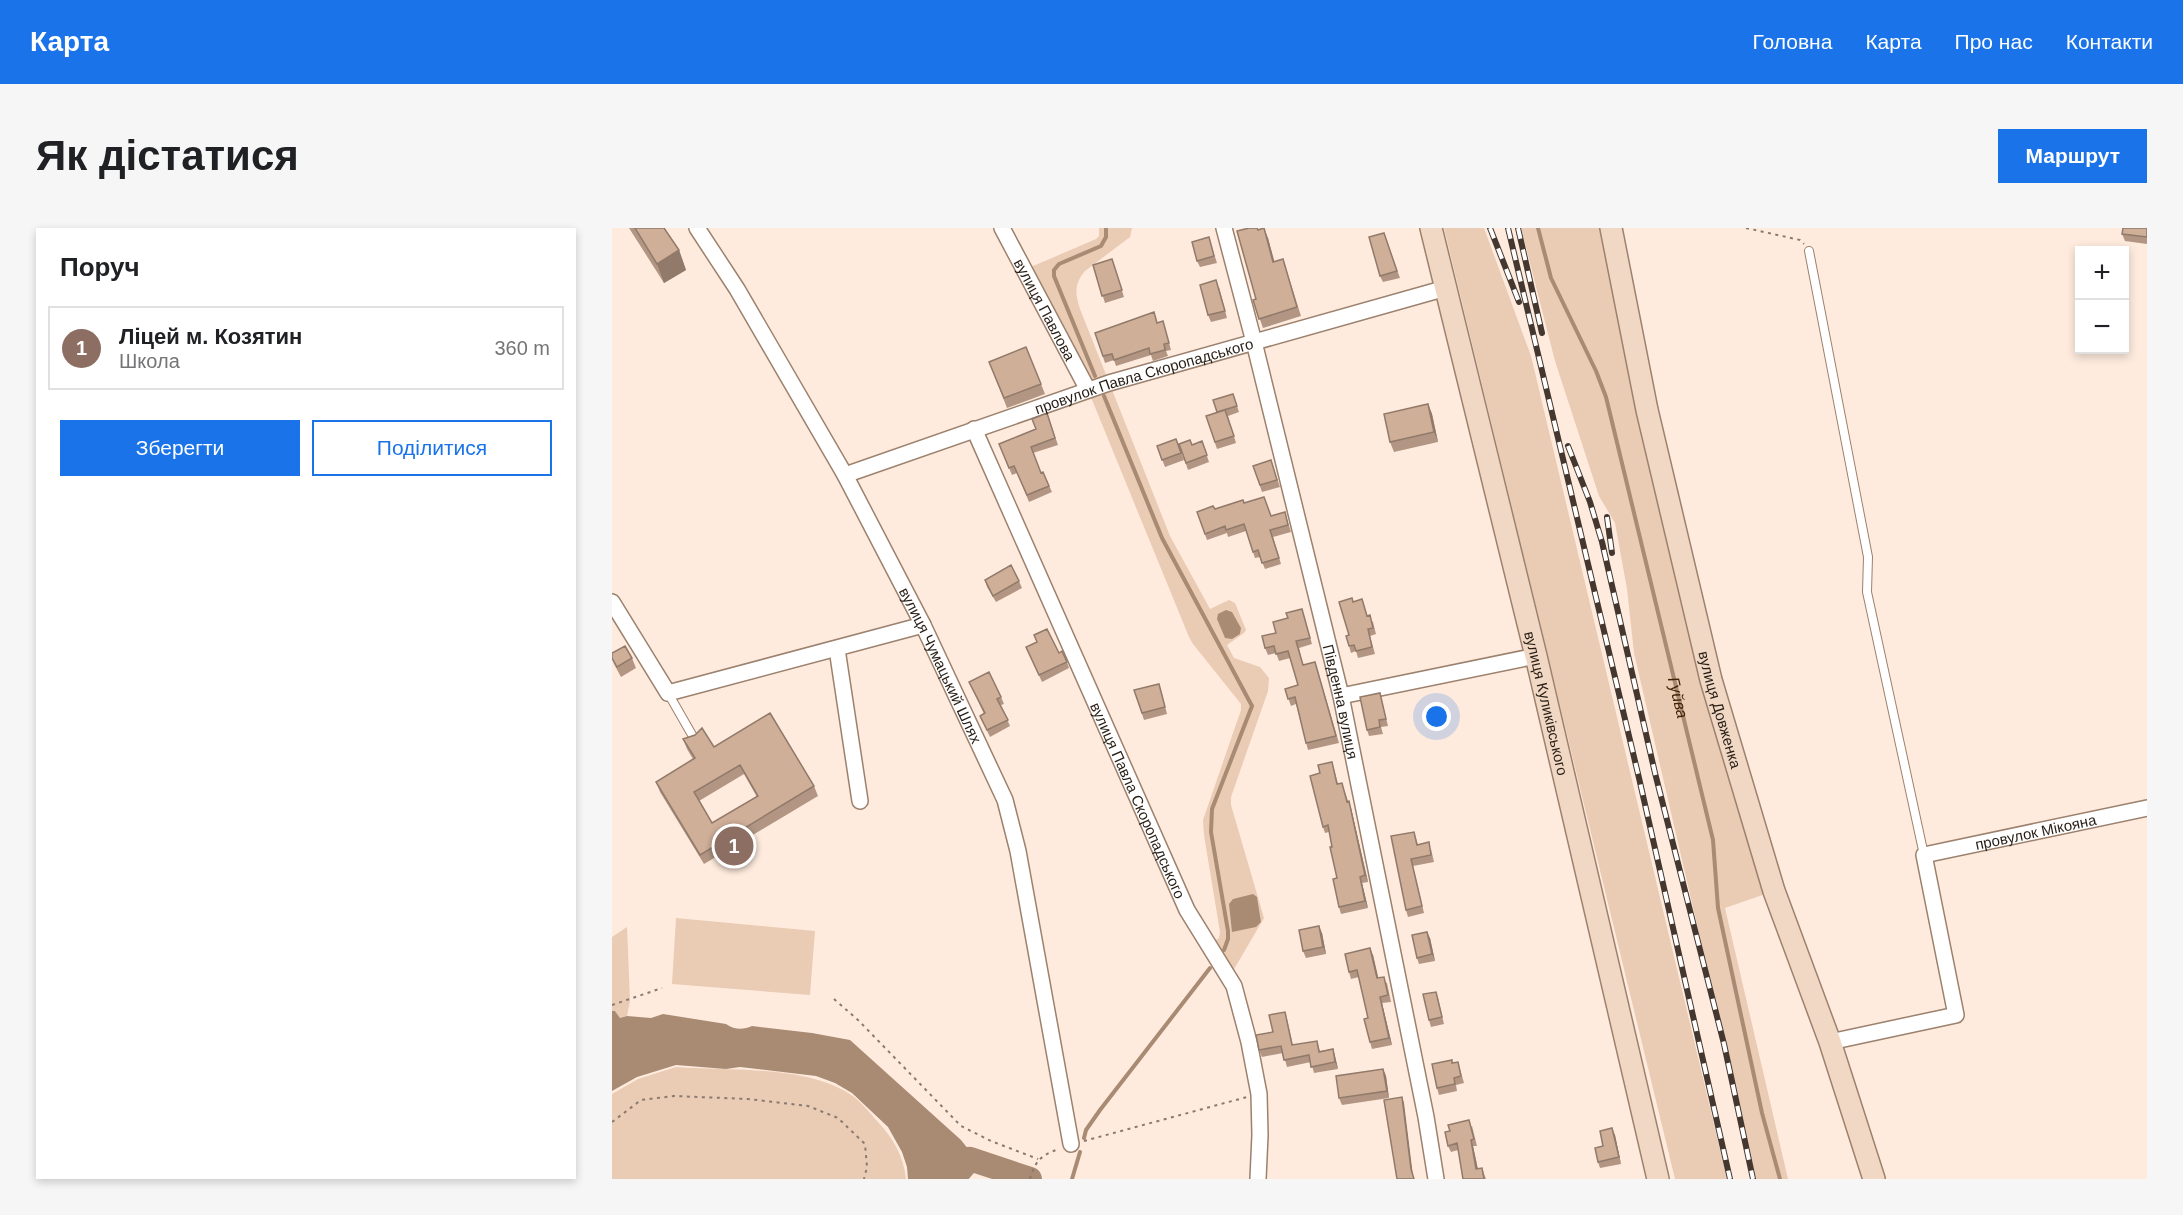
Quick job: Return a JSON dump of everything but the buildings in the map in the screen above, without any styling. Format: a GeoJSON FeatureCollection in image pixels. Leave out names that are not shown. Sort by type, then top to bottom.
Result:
{"type":"FeatureCollection","features":[{"type":"Feature","properties":{"kind":"street","name":"вулиця Чумацький Шлях"},"geometry":{"type":"LineString","coordinates":[[697,228],[737,289],[845,475],[923,625],[1005,800],[1013,826],[1071,1144]]}},
{"type":"Feature","properties":{"kind":"street","name":"вулиця Павлова"},"geometry":{"type":"LineString","coordinates":[[1002,228],[1088,390]]}},
{"type":"Feature","properties":{"kind":"street","name":"Південна вулиця"},"geometry":{"type":"LineString","coordinates":[[1224,228],[1341,696],[1426,1117],[1436,1179]]}},
{"type":"Feature","properties":{"kind":"street","name":"вулиця Куликівського"},"geometry":{"type":"LineString","coordinates":[[1431,228],[1536,656],[1658,1179]]}},
{"type":"Feature","properties":{"kind":"street","name":"вулиця Довженка"},"geometry":{"type":"LineString","coordinates":[[1611,228],[1647,410],[1711,680],[1774,891],[1830,1042],[1874,1179]]}},
{"type":"Feature","properties":{"kind":"street","name":"провулок Павла Скоропадського"},"geometry":{"type":"LineString","coordinates":[[845,475],[1088,390],[1446,288]]}},
{"type":"Feature","properties":{"kind":"street","name":"вулиця Павла Скоропадського"},"geometry":{"type":"LineString","coordinates":[[974,429],[1187,910],[1234,986],[1249,1041],[1259,1094],[1258,1179]]}},
{"type":"Feature","properties":{"kind":"street"},"geometry":{"type":"LineString","coordinates":[[612,602],[632,643],[668,693],[923,625]]}},
{"type":"Feature","properties":{"kind":"street"},"geometry":{"type":"LineString","coordinates":[[837,649],[860,801]]}},
{"type":"Feature","properties":{"kind":"street"},"geometry":{"type":"LineString","coordinates":[[1341,696],[1536,656]]}},
{"type":"Feature","properties":{"kind":"street","name":"провулок Мікояна"},"geometry":{"type":"LineString","coordinates":[[1924,855],[2147,808]]}},
{"type":"Feature","properties":{"kind":"street"},"geometry":{"type":"LineString","coordinates":[[1830,1042],[1956,1015],[1924,855]]}},
{"type":"Feature","properties":{"kind":"lane"},"geometry":{"type":"LineString","coordinates":[[1809,251],[1868,557],[1867,592],[1924,855]]}},
{"type":"Feature","properties":{"kind":"lane"},"geometry":{"type":"LineString","coordinates":[[668,693],[695,740]]}},
{"type":"Feature","properties":{"kind":"path"},"geometry":{"type":"LineString","coordinates":[[1746,228],[1800,240],[1809,251]]}},
{"type":"Feature","properties":{"kind":"path"},"geometry":{"type":"LineString","coordinates":[[612,1005],[662,988]]}},
{"type":"Feature","properties":{"kind":"path"},"geometry":{"type":"LineString","coordinates":[[834,999],[858,1020],[961,1126],[991,1141],[1038,1159]]}},
{"type":"Feature","properties":{"kind":"path"},"geometry":{"type":"LineString","coordinates":[[1030,1179],[1038,1159],[1046,1153],[1071,1144],[1259,1094]]}},
{"type":"Feature","properties":{"kind":"path"},"geometry":{"type":"LineString","coordinates":[[612,1122],[641,1100],[674,1096],[748,1099],[808,1106],[838,1118],[865,1144],[867,1167],[864,1179]]}},
{"type":"Feature","properties":{"kind":"shaded area"},"geometry":{"type":"Polygon","coordinates":[[[1099,228],[1132,228],[1130,237],[1081,276],[1076,289],[1080,309],[1170,536],[1210,609],[1229,600],[1235,603],[1246,630],[1227,645],[1234,658],[1260,667],[1269,678],[1268,691],[1231,797],[1231,805],[1264,918],[1230,976],[1208,945],[1219,938],[1220,932],[1203,820],[1241,710],[1241,704],[1189,637],[1088,390],[1024,270],[1096,239],[1099,236],[1099,228]]]}},
{"type":"Feature","properties":{"kind":"shaded area"},"geometry":{"type":"Polygon","coordinates":[[[1444,228],[1484,228],[1531,356],[1727,1179],[1675,1179],[1444,228]]]}},
{"type":"Feature","properties":{"kind":"shaded area"},"geometry":{"type":"Polygon","coordinates":[[[1521,228],[1611,228],[1774,891],[1725,908],[1788,1179],[1756,1179],[1634,653],[1627,589],[1615,523],[1599,496],[1555,361],[1521,228]]]}},
{"type":"Feature","properties":{"kind":"shaded area"},"geometry":{"type":"Polygon","coordinates":[[[1226,610],[1232,612],[1241,628],[1240,634],[1232,639],[1225,638],[1217,619],[1218,614],[1226,610]]]}},
{"type":"Feature","properties":{"kind":"shaded area"},"geometry":{"type":"Polygon","coordinates":[[[1253,894],[1257,897],[1261,922],[1256,927],[1232,932],[1229,904],[1233,899],[1253,894]]]}},
{"type":"Feature","properties":{"kind":"shaded area"},"geometry":{"type":"Polygon","coordinates":[[[676,918],[815,931],[810,995],[672,984],[676,918]]]}},
{"type":"Feature","properties":{"kind":"shaded area"},"geometry":{"type":"Polygon","coordinates":[[[627,927],[630,1001],[627,1016],[620,1018],[615,1011],[612,1011],[612,937],[627,927]]]}},
{"type":"Feature","properties":{"kind":"shaded area"},"geometry":{"type":"Polygon","coordinates":[[[612,1011],[615,1011],[620,1018],[627,1016],[651,1018],[663,1014],[726,1024],[742,1029],[752,1026],[850,1040],[961,1140],[969,1150],[968,1179],[908,1179],[902,1152],[888,1127],[852,1093],[816,1076],[740,1067],[726,1069],[676,1065],[637,1077],[612,1091],[612,1011]]]}},
{"type":"Feature","properties":{"kind":"shaded area"},"geometry":{"type":"Polygon","coordinates":[[[676,1067],[765,1071],[830,1084],[856,1099],[883,1128],[893,1141],[900,1156],[906,1179],[612,1179],[612,1094],[638,1079],[676,1067]]]}},
{"type":"Feature","properties":{"kind":"waterway"},"geometry":{"type":"LineString","coordinates":[[1095,376],[1054,276],[1054,270],[1059,264],[1101,246],[1106,237],[1106,228]]}},
{"type":"Feature","properties":{"kind":"waterway","name":"Гуйва"},"geometry":{"type":"LineString","coordinates":[[1538,228],[1551,278],[1596,371],[1606,397],[1713,840],[1718,908],[1762,1113],[1780,1179]]}},
{"type":"Feature","properties":{"kind":"waterway"},"geometry":{"type":"LineString","coordinates":[[1104,396],[1162,538],[1252,706],[1212,809],[1211,832],[1228,931],[1224,950]]}},
{"type":"Feature","properties":{"kind":"waterway"},"geometry":{"type":"LineString","coordinates":[[1084,1138],[1086,1130],[1100,1110],[1210,968]]}},
{"type":"Feature","properties":{"kind":"waterway"},"geometry":{"type":"LineString","coordinates":[[1072,1179],[1080,1152]]}},
{"type":"Feature","properties":{"kind":"waterway","name":"Гуйва"},"geometry":{"type":"LineString","coordinates":[[953,1179],[970,1159],[1030,1179]]}},
{"type":"Feature","properties":{"kind":"railway"},"geometry":{"type":"LineString","coordinates":[[1490,228],[1519,302]]}},
{"type":"Feature","properties":{"kind":"railway"},"geometry":{"type":"LineString","coordinates":[[1508,228],[1639,778],[1730,1179]]}},
{"type":"Feature","properties":{"kind":"railway"},"geometry":{"type":"LineString","coordinates":[[1518,228],[1542,333]]}},
{"type":"Feature","properties":{"kind":"railway"},"geometry":{"type":"LineString","coordinates":[[1568,446],[1590,502],[1602,542],[1655,773],[1724,1044],[1753,1179]]}},
{"type":"Feature","properties":{"kind":"railway"},"geometry":{"type":"LineString","coordinates":[[1607,517],[1612,553]]}},
{"type":"Feature","properties":{"kind":"place","name":"Ліцей м. Козятин"},"geometry":{"type":"Point","coordinates":[734,846]}}]}
